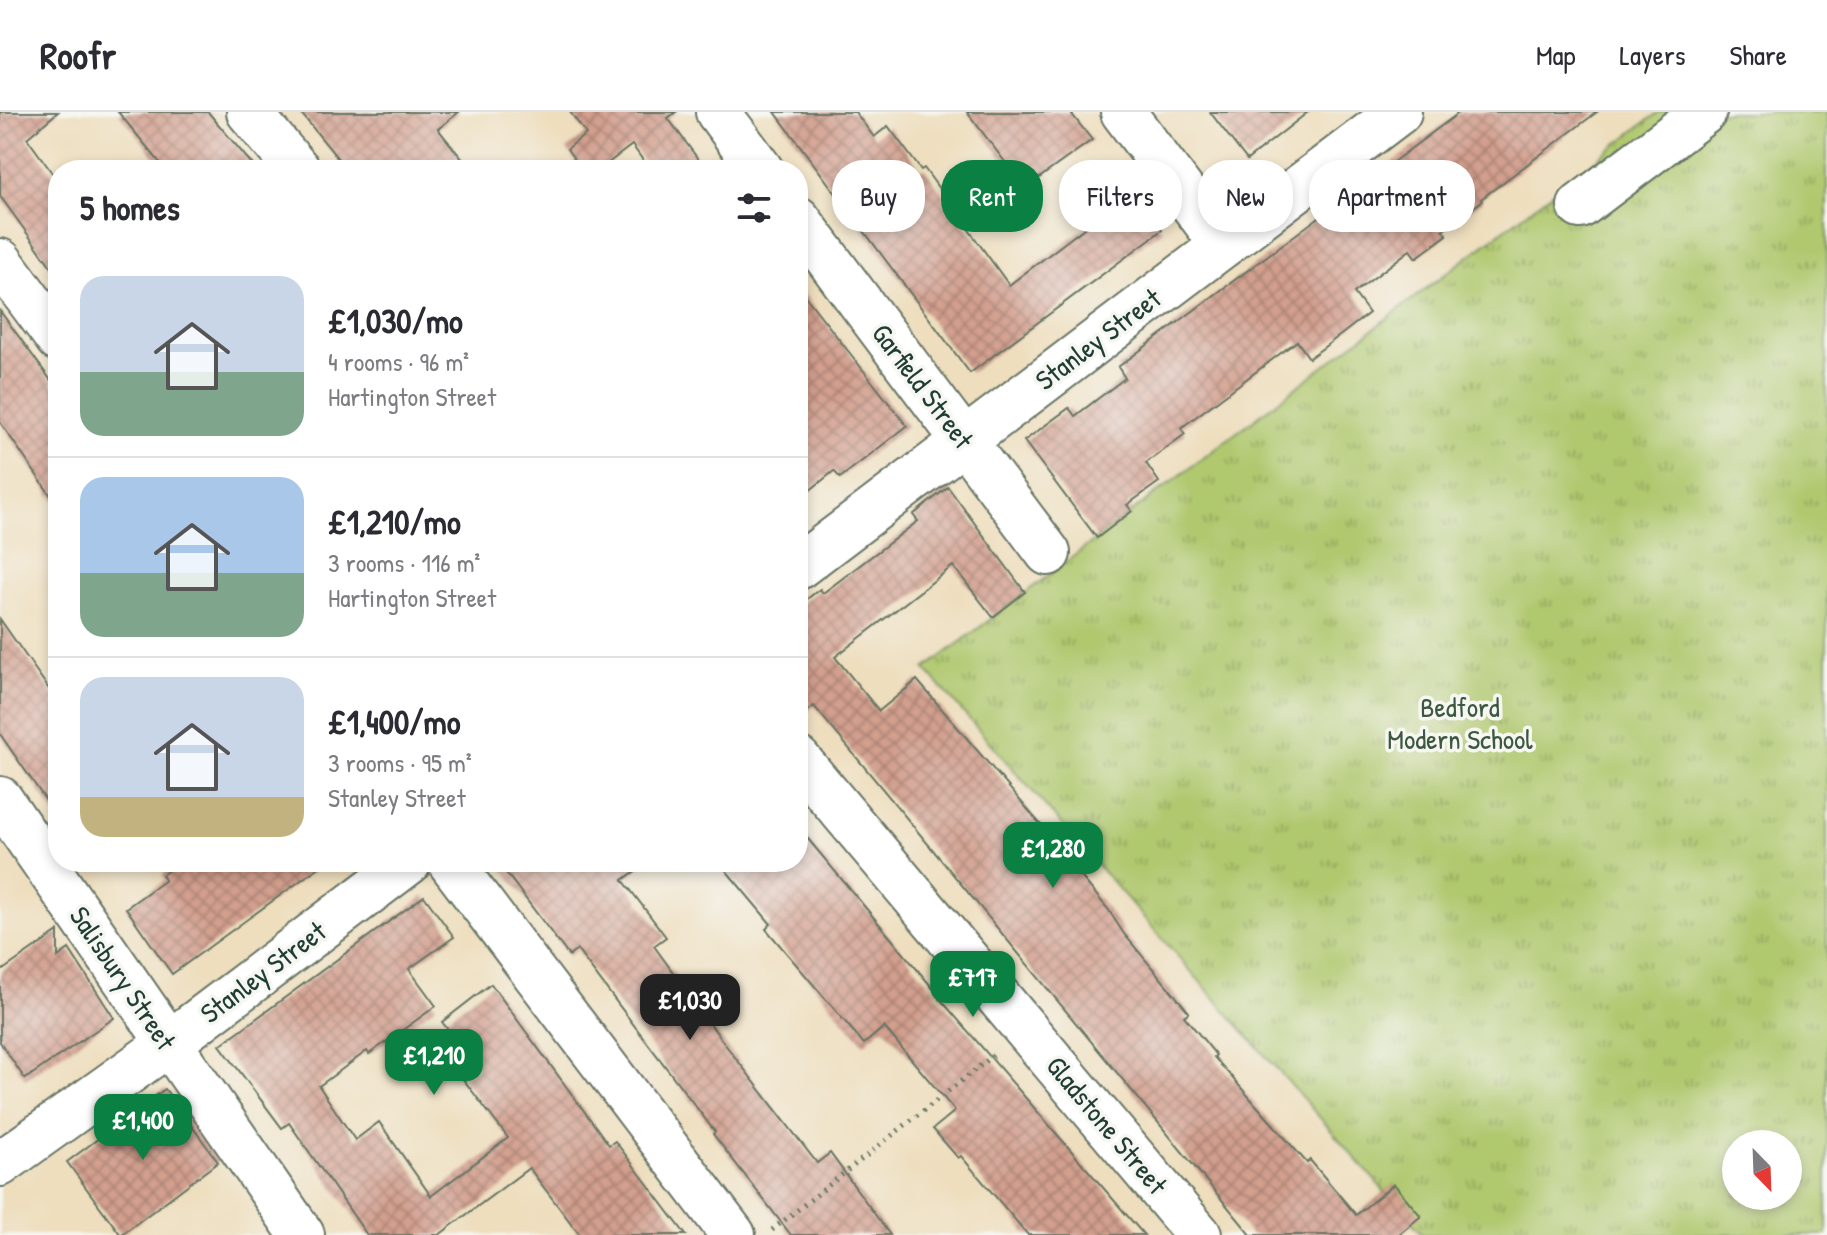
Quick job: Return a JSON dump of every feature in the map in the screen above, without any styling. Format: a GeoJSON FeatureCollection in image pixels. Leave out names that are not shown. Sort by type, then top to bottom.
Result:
{"type":"FeatureCollection","features":[{"type":"Feature","properties":{"kind":"street"},"geometry":{"type":"LineString","coordinates":[[249,112],[290,160]]}},
{"type":"Feature","properties":{"kind":"street"},"geometry":{"type":"LineString","coordinates":[[718,112],[754,160]]}},
{"type":"Feature","properties":{"kind":"street"},"geometry":{"type":"LineString","coordinates":[[1123,112],[1223,245]]}},
{"type":"Feature","properties":{"kind":"street","name":"Stanley Street"},"geometry":{"type":"LineString","coordinates":[[808,559],[1399,112]]}},
{"type":"Feature","properties":{"kind":"street"},"geometry":{"type":"LineString","coordinates":[[1580,206],[1704,112]]}},
{"type":"Feature","properties":{"kind":"street","name":"Garfield Street"},"geometry":{"type":"LineString","coordinates":[[808,232],[1048,553]]}},
{"type":"Feature","properties":{"kind":"street"},"geometry":{"type":"LineString","coordinates":[[0,261],[48,326]]}},
{"type":"Feature","properties":{"kind":"street","name":"Gladstone Street"},"geometry":{"type":"LineString","coordinates":[[808,771],[1199,1235]]}},
{"type":"Feature","properties":{"kind":"street","name":"Salisbury Street"},"geometry":{"type":"LineString","coordinates":[[0,799],[48,869]]}},
{"type":"Feature","properties":{"kind":"street","name":"Salisbury Street"},"geometry":{"type":"LineString","coordinates":[[50,872],[302,1235]]}},
{"type":"Feature","properties":{"kind":"street","name":"Stanley Street"},"geometry":{"type":"LineString","coordinates":[[0,1164],[168,1044],[396,872]]}},
{"type":"Feature","properties":{"kind":"street"},"geometry":{"type":"LineString","coordinates":[[458,872],[733,1235]]}},
{"type":"Feature","properties":{"kind":"path"},"geometry":{"type":"LineString","coordinates":[[766,1235],[1026,1029]]}},
{"type":"Feature","properties":{"kind":"green space","name":"Bedford Modern School"},"geometry":{"type":"Polygon","coordinates":[[[1659,112],[1827,112],[1827,1235],[1423,1235],[925,669],[1659,112]]]}},
{"type":"Feature","properties":{"kind":"building"},"geometry":{"type":"Polygon","coordinates":[[[0,112],[58,112],[27,138],[48,167],[48,262],[0,196],[0,112]]]}},
{"type":"Feature","properties":{"kind":"building"},"geometry":{"type":"Polygon","coordinates":[[[118,112],[208,112],[249,160],[158,160],[118,112]]]}},
{"type":"Feature","properties":{"kind":"building"},"geometry":{"type":"Polygon","coordinates":[[[300,112],[459,112],[438,129],[463,160],[339,160],[300,112]]]}},
{"type":"Feature","properties":{"kind":"building"},"geometry":{"type":"Polygon","coordinates":[[[570,112],[676,112],[668,118],[699,160],[643,160],[632,145],[612,160],[575,160],[567,149],[586,134],[570,112]]]}},
{"type":"Feature","properties":{"kind":"building"},"geometry":{"type":"Polygon","coordinates":[[[775,112],[855,112],[874,137],[888,126],[914,160],[832,160],[832,188],[775,112]]]}},
{"type":"Feature","properties":{"kind":"building"},"geometry":{"type":"Polygon","coordinates":[[[967,112],[1070,112],[1092,140],[1064,160],[1059,160],[1059,164],[1043,175],[1043,160],[1004,160],[967,112]]]}},
{"type":"Feature","properties":{"kind":"building"},"geometry":{"type":"Polygon","coordinates":[[[1210,112],[1308,112],[1247,160],[1210,112]]]}},
{"type":"Feature","properties":{"kind":"building"},"geometry":{"type":"Polygon","coordinates":[[[1460,112],[1597,112],[1475,206],[1475,160],[1396,160],[1460,112]]]}},
{"type":"Feature","properties":{"kind":"building"},"geometry":{"type":"Polygon","coordinates":[[[925,169],[941,191],[941,232],[970,232],[1009,285],[1079,232],[1159,232],[970,373],[865,232],[925,232],[925,169]]]}},
{"type":"Feature","properties":{"kind":"building"},"geometry":{"type":"Polygon","coordinates":[[[1309,225],[1309,232],[1445,232],[1447,235],[1416,258],[1410,250],[1354,293],[1369,313],[1309,358],[1297,341],[1181,428],[1185,434],[1146,463],[1159,482],[1127,505],[1132,511],[1097,538],[1024,441],[1069,408],[1075,416],[1125,378],[1118,367],[1309,225]]]}},
{"type":"Feature","properties":{"kind":"building"},"geometry":{"type":"Polygon","coordinates":[[[808,300],[907,426],[840,478],[834,471],[808,492],[808,300]]]}},
{"type":"Feature","properties":{"kind":"building"},"geometry":{"type":"Polygon","coordinates":[[[0,311],[48,376],[48,492],[0,422],[0,311]]]}},
{"type":"Feature","properties":{"kind":"building"},"geometry":{"type":"Polygon","coordinates":[[[948,487],[1025,592],[993,617],[953,566],[835,657],[879,711],[917,680],[1071,860],[1069,862],[1108,909],[1124,934],[1189,1012],[1184,1016],[1216,1055],[1214,1057],[1307,1163],[1310,1160],[1356,1215],[1394,1184],[1421,1216],[1398,1235],[1251,1235],[814,706],[808,710],[808,598],[820,589],[823,593],[918,521],[913,515],[948,487]]]}},
{"type":"Feature","properties":{"kind":"building"},"geometry":{"type":"Polygon","coordinates":[[[0,619],[48,688],[48,804],[0,734],[0,619]]]}},
{"type":"Feature","properties":{"kind":"building"},"geometry":{"type":"Polygon","coordinates":[[[808,839],[935,993],[1144,1235],[1028,1235],[961,1156],[958,1158],[933,1129],[955,1111],[884,1027],[864,1044],[766,929],[771,924],[727,872],[808,872],[808,839]]]}},
{"type":"Feature","properties":{"kind":"building"},"geometry":{"type":"Polygon","coordinates":[[[166,872],[312,872],[172,974],[126,908],[165,880],[162,875],[166,872]]]}},
{"type":"Feature","properties":{"kind":"building"},"geometry":{"type":"Polygon","coordinates":[[[506,872],[634,872],[623,880],[666,937],[654,946],[817,1163],[830,1153],[890,1235],[791,1235],[577,950],[569,956],[506,872]]]}},
{"type":"Feature","properties":{"kind":"building"},"geometry":{"type":"Polygon","coordinates":[[[424,896],[454,937],[409,969],[436,1006],[319,1086],[355,1140],[379,1122],[431,1196],[508,1138],[463,1079],[478,1068],[442,1022],[491,984],[609,1145],[615,1141],[686,1235],[580,1235],[529,1168],[439,1235],[367,1235],[289,1123],[282,1128],[220,1045],[424,896]]]}},
{"type":"Feature","properties":{"kind":"building"},"geometry":{"type":"Polygon","coordinates":[[[58,932],[58,957],[69,949],[114,1018],[25,1079],[0,1042],[0,972],[58,932]]]}},
{"type":"Feature","properties":{"kind":"building"},"geometry":{"type":"Polygon","coordinates":[[[165,1089],[218,1162],[121,1235],[67,1162],[165,1089]]]}}]}
